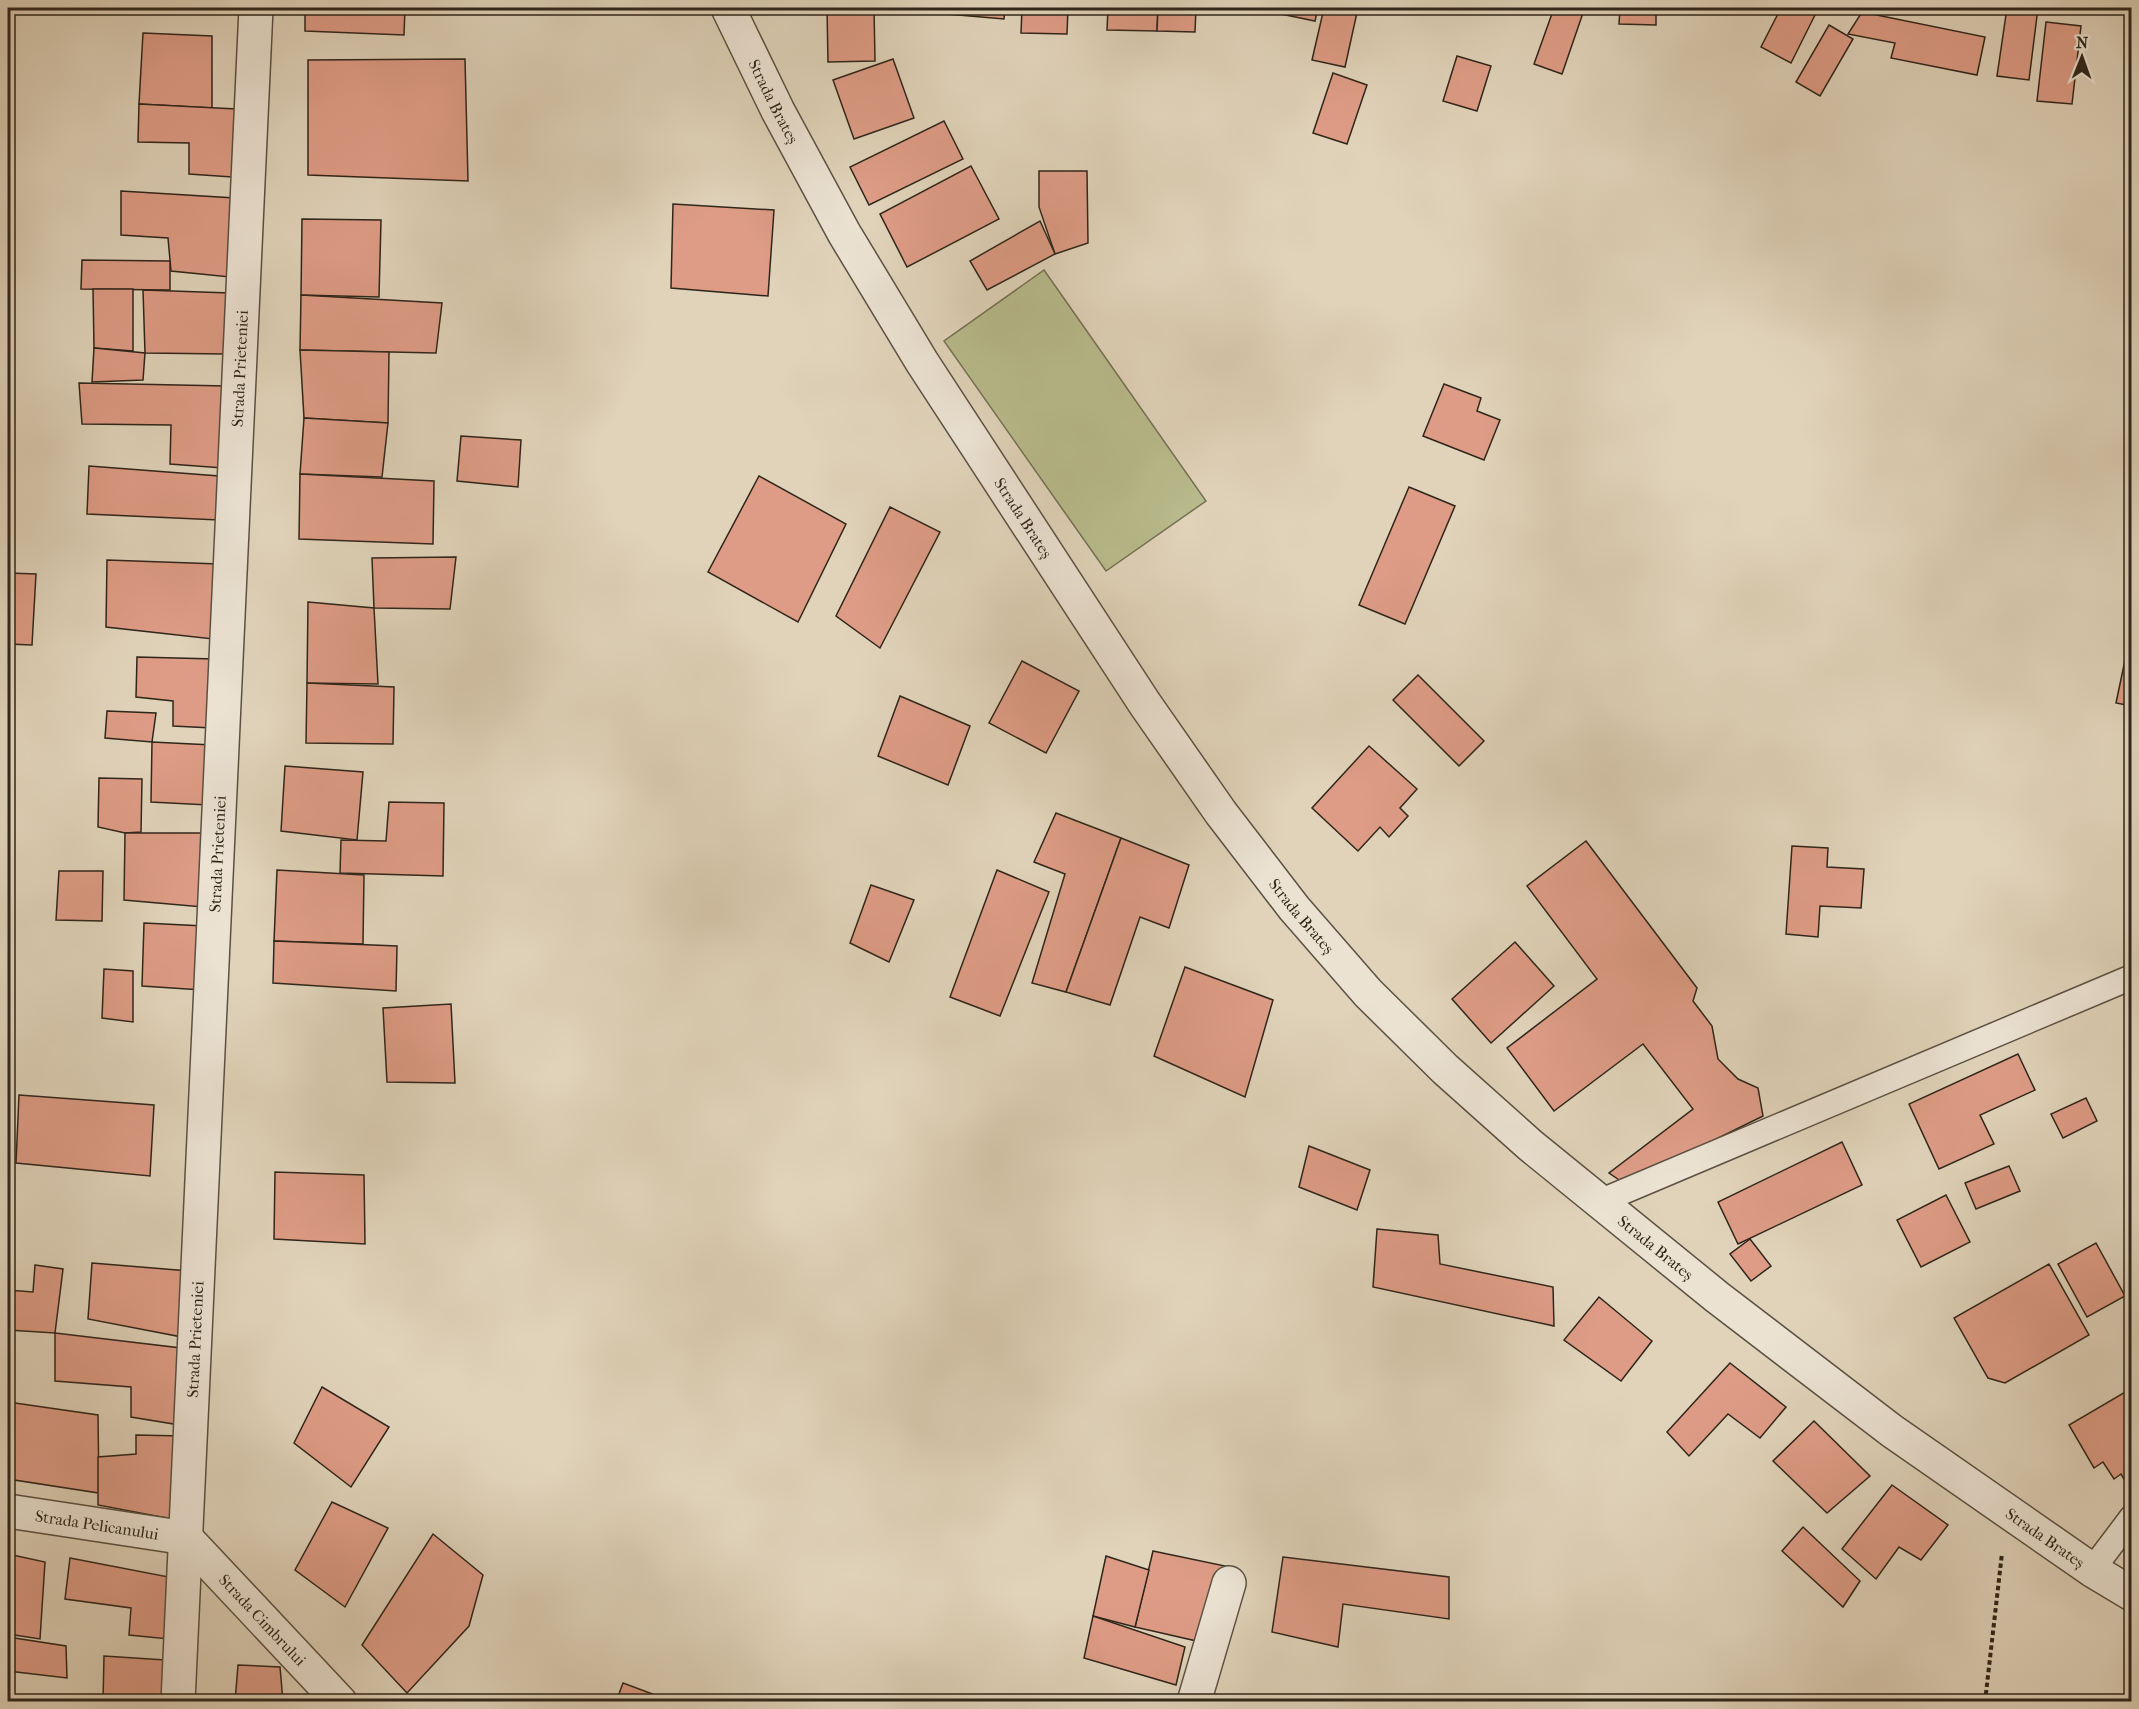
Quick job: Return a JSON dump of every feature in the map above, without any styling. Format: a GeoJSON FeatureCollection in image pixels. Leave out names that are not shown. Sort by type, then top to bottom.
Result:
{"type":"FeatureCollection","features":[{"type":"Feature","properties":{"kind":"street","name":"Strada Prieteniei"},"geometry":{"type":"LineString","coordinates":[[178,1701],[256,8]]}},
{"type":"Feature","properties":{"kind":"street","name":"Strada Brateș"},"geometry":{"type":"LineString","coordinates":[[728,8],[778,111],[844,233],[922,362],[1145,704],[1221,813],[1294,908],[1368,993],[1445,1069],[1530,1145],[1717,1297],[2007,1512],[2092,1570],[2132,1594]]}},
{"type":"Feature","properties":{"kind":"street","name":"Strada Pelicanului"},"geometry":{"type":"LineString","coordinates":[[8,1511],[186,1538]]}},
{"type":"Feature","properties":{"kind":"street","name":"Strada Cimbrului"},"geometry":{"type":"LineString","coordinates":[[186,1538],[340,1701]]}},
{"type":"Feature","properties":{"kind":"street"},"geometry":{"type":"LineString","coordinates":[[1194,1701],[1229,1583]]}},
{"type":"Feature","properties":{"kind":"lane"},"geometry":{"type":"LineString","coordinates":[[1599,1202],[2132,977]]}},
{"type":"Feature","properties":{"kind":"lane"},"geometry":{"type":"LineString","coordinates":[[2092,1570],[2132,1517]]}},
{"type":"Feature","properties":{"kind":"path"},"geometry":{"type":"LineString","coordinates":[[1984,1701],[2007,1512]]}},
{"type":"Feature","properties":{"kind":"green space"},"geometry":{"type":"Polygon","coordinates":[[[1044,270],[1206,501],[1106,571],[944,341],[1044,270]]]}},
{"type":"Feature","properties":{"kind":"building"},"geometry":{"type":"Polygon","coordinates":[[[305,8],[405,8],[404,35],[305,31],[305,8]]]}},
{"type":"Feature","properties":{"kind":"building"},"geometry":{"type":"Polygon","coordinates":[[[827,8],[874,8],[875,61],[828,62],[827,8]]]}},
{"type":"Feature","properties":{"kind":"building"},"geometry":{"type":"Polygon","coordinates":[[[947,8],[1005,8],[1004,19],[947,14],[947,8]]]}},
{"type":"Feature","properties":{"kind":"building"},"geometry":{"type":"Polygon","coordinates":[[[1022,8],[1068,8],[1067,34],[1021,33],[1022,8]]]}},
{"type":"Feature","properties":{"kind":"building"},"geometry":{"type":"Polygon","coordinates":[[[1108,8],[1158,8],[1157,31],[1107,30],[1108,8]]]}},
{"type":"Feature","properties":{"kind":"building"},"geometry":{"type":"Polygon","coordinates":[[[1158,8],[1196,8],[1195,32],[1157,31],[1158,8]]]}},
{"type":"Feature","properties":{"kind":"building"},"geometry":{"type":"Polygon","coordinates":[[[1267,8],[1318,8],[1315,21],[1266,11],[1267,8]]]}},
{"type":"Feature","properties":{"kind":"building"},"geometry":{"type":"Polygon","coordinates":[[[1324,8],[1358,8],[1345,67],[1312,60],[1324,8]]]}},
{"type":"Feature","properties":{"kind":"building"},"geometry":{"type":"Polygon","coordinates":[[[1554,8],[1568,8],[1583,13],[1562,74],[1534,64],[1554,8]]]}},
{"type":"Feature","properties":{"kind":"building"},"geometry":{"type":"Polygon","coordinates":[[[1620,8],[1656,8],[1656,25],[1619,24],[1620,8]]]}},
{"type":"Feature","properties":{"kind":"building"},"geometry":{"type":"Polygon","coordinates":[[[1781,8],[1810,8],[1817,11],[1791,63],[1761,47],[1781,8]]]}},
{"type":"Feature","properties":{"kind":"building"},"geometry":{"type":"Polygon","coordinates":[[[2007,8],[2038,8],[2029,80],[1997,76],[2007,8]]]}},
{"type":"Feature","properties":{"kind":"building"},"geometry":{"type":"Polygon","coordinates":[[[1862,12],[1985,37],[1977,75],[1891,58],[1895,43],[1848,34],[1862,12]]]}},
{"type":"Feature","properties":{"kind":"building"},"geometry":{"type":"Polygon","coordinates":[[[2046,22],[2081,26],[2072,104],[2037,101],[2046,22]]]}},
{"type":"Feature","properties":{"kind":"building"},"geometry":{"type":"Polygon","coordinates":[[[1829,25],[1853,39],[1820,96],[1796,82],[1829,25]]]}},
{"type":"Feature","properties":{"kind":"building"},"geometry":{"type":"Polygon","coordinates":[[[143,33],[212,36],[212,108],[139,104],[143,33]]]}},
{"type":"Feature","properties":{"kind":"building"},"geometry":{"type":"Polygon","coordinates":[[[1457,56],[1491,66],[1477,111],[1443,101],[1457,56]]]}},
{"type":"Feature","properties":{"kind":"building"},"geometry":{"type":"Polygon","coordinates":[[[465,59],[468,181],[308,175],[308,60],[465,59]]]}},
{"type":"Feature","properties":{"kind":"building"},"geometry":{"type":"Polygon","coordinates":[[[893,59],[914,118],[854,139],[833,80],[893,59]]]}},
{"type":"Feature","properties":{"kind":"building"},"geometry":{"type":"Polygon","coordinates":[[[1333,73],[1367,85],[1347,144],[1313,133],[1333,73]]]}},
{"type":"Feature","properties":{"kind":"building"},"geometry":{"type":"Polygon","coordinates":[[[139,104],[236,109],[232,177],[189,174],[189,143],[138,142],[139,104]]]}},
{"type":"Feature","properties":{"kind":"building"},"geometry":{"type":"Polygon","coordinates":[[[944,121],[963,159],[869,205],[850,167],[944,121]]]}},
{"type":"Feature","properties":{"kind":"building"},"geometry":{"type":"Polygon","coordinates":[[[971,166],[999,219],[907,267],[880,214],[971,166]]]}},
{"type":"Feature","properties":{"kind":"building"},"geometry":{"type":"Polygon","coordinates":[[[1039,171],[1087,171],[1088,243],[1055,254],[1039,207],[1039,171]]]}},
{"type":"Feature","properties":{"kind":"building"},"geometry":{"type":"Polygon","coordinates":[[[121,191],[235,198],[230,277],[171,271],[168,238],[121,235],[121,191]]]}},
{"type":"Feature","properties":{"kind":"building"},"geometry":{"type":"Polygon","coordinates":[[[673,204],[774,210],[768,296],[671,288],[673,204]]]}},
{"type":"Feature","properties":{"kind":"building"},"geometry":{"type":"Polygon","coordinates":[[[302,219],[381,220],[379,297],[301,295],[302,219]]]}},
{"type":"Feature","properties":{"kind":"building"},"geometry":{"type":"Polygon","coordinates":[[[1040,221],[1055,254],[987,290],[970,261],[1040,221]]]}},
{"type":"Feature","properties":{"kind":"building"},"geometry":{"type":"Polygon","coordinates":[[[82,260],[170,261],[170,290],[81,289],[82,260]]]}},
{"type":"Feature","properties":{"kind":"building"},"geometry":{"type":"Polygon","coordinates":[[[93,289],[133,289],[133,351],[94,348],[93,289]]]}},
{"type":"Feature","properties":{"kind":"building"},"geometry":{"type":"Polygon","coordinates":[[[143,290],[230,293],[226,354],[145,353],[143,290]]]}},
{"type":"Feature","properties":{"kind":"building"},"geometry":{"type":"Polygon","coordinates":[[[301,295],[442,303],[436,353],[300,350],[301,295]]]}},
{"type":"Feature","properties":{"kind":"building"},"geometry":{"type":"Polygon","coordinates":[[[94,348],[145,353],[143,380],[92,382],[94,348]]]}},
{"type":"Feature","properties":{"kind":"building"},"geometry":{"type":"Polygon","coordinates":[[[300,350],[389,352],[388,423],[304,418],[300,350]]]}},
{"type":"Feature","properties":{"kind":"building"},"geometry":{"type":"Polygon","coordinates":[[[79,383],[227,386],[223,468],[170,464],[171,425],[82,424],[79,383]]]}},
{"type":"Feature","properties":{"kind":"building"},"geometry":{"type":"Polygon","coordinates":[[[1444,384],[1481,398],[1477,411],[1500,420],[1484,460],[1423,436],[1444,384]]]}},
{"type":"Feature","properties":{"kind":"building"},"geometry":{"type":"Polygon","coordinates":[[[304,418],[388,423],[382,477],[300,474],[304,418]]]}},
{"type":"Feature","properties":{"kind":"building"},"geometry":{"type":"Polygon","coordinates":[[[461,436],[521,440],[518,487],[457,481],[461,436]]]}},
{"type":"Feature","properties":{"kind":"building"},"geometry":{"type":"Polygon","coordinates":[[[89,466],[219,476],[219,520],[87,514],[89,466]]]}},
{"type":"Feature","properties":{"kind":"building"},"geometry":{"type":"Polygon","coordinates":[[[300,474],[434,481],[433,544],[299,539],[300,474]]]}},
{"type":"Feature","properties":{"kind":"building"},"geometry":{"type":"Polygon","coordinates":[[[759,476],[846,524],[798,622],[708,572],[759,476]]]}},
{"type":"Feature","properties":{"kind":"building"},"geometry":{"type":"Polygon","coordinates":[[[1409,487],[1455,506],[1405,624],[1359,605],[1409,487]]]}},
{"type":"Feature","properties":{"kind":"building"},"geometry":{"type":"Polygon","coordinates":[[[890,507],[940,532],[880,648],[836,616],[890,507]]]}},
{"type":"Feature","properties":{"kind":"building"},"geometry":{"type":"Polygon","coordinates":[[[456,557],[450,609],[374,608],[372,558],[456,557]]]}},
{"type":"Feature","properties":{"kind":"building"},"geometry":{"type":"Polygon","coordinates":[[[107,560],[219,564],[213,639],[106,627],[107,560]]]}},
{"type":"Feature","properties":{"kind":"building"},"geometry":{"type":"Polygon","coordinates":[[[8,573],[36,574],[32,645],[8,644],[8,573]]]}},
{"type":"Feature","properties":{"kind":"building"},"geometry":{"type":"Polygon","coordinates":[[[308,602],[374,608],[378,684],[307,683],[308,602]]]}},
{"type":"Feature","properties":{"kind":"building"},"geometry":{"type":"Polygon","coordinates":[[[137,657],[215,659],[212,728],[173,726],[173,701],[136,697],[137,657]]]}},
{"type":"Feature","properties":{"kind":"building"},"geometry":{"type":"Polygon","coordinates":[[[2125,660],[2132,661],[2132,706],[2116,703],[2125,660]]]}},
{"type":"Feature","properties":{"kind":"building"},"geometry":{"type":"Polygon","coordinates":[[[1022,661],[1079,691],[1046,753],[989,723],[1022,661]]]}},
{"type":"Feature","properties":{"kind":"building"},"geometry":{"type":"Polygon","coordinates":[[[1418,675],[1484,741],[1459,766],[1393,700],[1418,675]]]}},
{"type":"Feature","properties":{"kind":"building"},"geometry":{"type":"Polygon","coordinates":[[[307,683],[394,687],[393,744],[306,743],[307,683]]]}},
{"type":"Feature","properties":{"kind":"building"},"geometry":{"type":"Polygon","coordinates":[[[900,696],[970,726],[948,785],[878,756],[900,696]]]}},
{"type":"Feature","properties":{"kind":"building"},"geometry":{"type":"Polygon","coordinates":[[[107,711],[156,713],[152,742],[105,738],[107,711]]]}},
{"type":"Feature","properties":{"kind":"building"},"geometry":{"type":"Polygon","coordinates":[[[152,742],[212,745],[208,805],[151,802],[152,742]]]}},
{"type":"Feature","properties":{"kind":"building"},"geometry":{"type":"Polygon","coordinates":[[[1369,746],[1417,789],[1400,808],[1408,816],[1389,837],[1380,827],[1358,851],[1312,808],[1369,746]]]}},
{"type":"Feature","properties":{"kind":"building"},"geometry":{"type":"Polygon","coordinates":[[[285,766],[363,772],[357,840],[281,831],[285,766]]]}},
{"type":"Feature","properties":{"kind":"building"},"geometry":{"type":"Polygon","coordinates":[[[99,778],[142,779],[141,832],[125,833],[98,827],[99,778]]]}},
{"type":"Feature","properties":{"kind":"building"},"geometry":{"type":"Polygon","coordinates":[[[389,802],[444,803],[443,876],[340,873],[341,840],[386,841],[389,802]]]}},
{"type":"Feature","properties":{"kind":"building"},"geometry":{"type":"Polygon","coordinates":[[[1056,813],[1121,838],[1066,992],[1032,983],[1065,874],[1034,862],[1056,813]]]}},
{"type":"Feature","properties":{"kind":"building"},"geometry":{"type":"Polygon","coordinates":[[[125,833],[208,833],[203,907],[124,900],[125,833]]]}},
{"type":"Feature","properties":{"kind":"building"},"geometry":{"type":"Polygon","coordinates":[[[1121,838],[1189,865],[1169,928],[1140,917],[1110,1005],[1066,992],[1121,838]]]}},
{"type":"Feature","properties":{"kind":"building"},"geometry":{"type":"Polygon","coordinates":[[[1586,841],[1697,988],[1693,1001],[1712,1026],[1718,1059],[1738,1079],[1758,1088],[1763,1116],[1625,1184],[1609,1173],[1693,1109],[1643,1044],[1554,1111],[1507,1048],[1597,979],[1527,886],[1586,841]]]}},
{"type":"Feature","properties":{"kind":"building"},"geometry":{"type":"Polygon","coordinates":[[[1792,846],[1828,848],[1827,867],[1864,869],[1861,908],[1820,906],[1818,937],[1786,934],[1792,846]]]}},
{"type":"Feature","properties":{"kind":"building"},"geometry":{"type":"Polygon","coordinates":[[[277,870],[364,875],[363,944],[274,941],[277,870]]]}},
{"type":"Feature","properties":{"kind":"building"},"geometry":{"type":"Polygon","coordinates":[[[997,870],[1049,892],[1000,1016],[950,997],[997,870]]]}},
{"type":"Feature","properties":{"kind":"building"},"geometry":{"type":"Polygon","coordinates":[[[59,871],[103,871],[102,921],[56,920],[59,871]]]}},
{"type":"Feature","properties":{"kind":"building"},"geometry":{"type":"Polygon","coordinates":[[[871,885],[914,900],[889,962],[850,943],[871,885]]]}},
{"type":"Feature","properties":{"kind":"building"},"geometry":{"type":"Polygon","coordinates":[[[144,923],[204,926],[202,990],[142,986],[144,923]]]}},
{"type":"Feature","properties":{"kind":"building"},"geometry":{"type":"Polygon","coordinates":[[[274,941],[397,946],[396,991],[273,983],[274,941]]]}},
{"type":"Feature","properties":{"kind":"building"},"geometry":{"type":"Polygon","coordinates":[[[1515,942],[1554,986],[1491,1043],[1452,999],[1515,942]]]}},
{"type":"Feature","properties":{"kind":"building"},"geometry":{"type":"Polygon","coordinates":[[[1185,967],[1273,1000],[1245,1097],[1154,1056],[1185,967]]]}},
{"type":"Feature","properties":{"kind":"building"},"geometry":{"type":"Polygon","coordinates":[[[104,969],[133,971],[133,1022],[102,1018],[104,969]]]}},
{"type":"Feature","properties":{"kind":"building"},"geometry":{"type":"Polygon","coordinates":[[[451,1004],[455,1083],[387,1082],[383,1008],[451,1004]]]}},
{"type":"Feature","properties":{"kind":"building"},"geometry":{"type":"Polygon","coordinates":[[[2018,1054],[2035,1090],[1980,1115],[1994,1144],[1939,1169],[1909,1104],[2018,1054]]]}},
{"type":"Feature","properties":{"kind":"building"},"geometry":{"type":"Polygon","coordinates":[[[19,1095],[154,1105],[150,1176],[16,1163],[19,1095]]]}},
{"type":"Feature","properties":{"kind":"building"},"geometry":{"type":"Polygon","coordinates":[[[2086,1098],[2097,1121],[2063,1138],[2051,1114],[2086,1098]]]}},
{"type":"Feature","properties":{"kind":"building"},"geometry":{"type":"Polygon","coordinates":[[[1842,1142],[1862,1185],[1738,1244],[1718,1202],[1842,1142]]]}},
{"type":"Feature","properties":{"kind":"building"},"geometry":{"type":"Polygon","coordinates":[[[1309,1146],[1370,1170],[1357,1210],[1299,1187],[1309,1146]]]}},
{"type":"Feature","properties":{"kind":"building"},"geometry":{"type":"Polygon","coordinates":[[[2009,1166],[2020,1191],[1976,1209],[1965,1183],[2009,1166]]]}},
{"type":"Feature","properties":{"kind":"building"},"geometry":{"type":"Polygon","coordinates":[[[275,1172],[364,1175],[365,1244],[274,1239],[275,1172]]]}},
{"type":"Feature","properties":{"kind":"building"},"geometry":{"type":"Polygon","coordinates":[[[1946,1195],[1970,1242],[1921,1267],[1897,1220],[1946,1195]]]}},
{"type":"Feature","properties":{"kind":"building"},"geometry":{"type":"Polygon","coordinates":[[[1377,1229],[1438,1235],[1440,1264],[1553,1287],[1554,1326],[1373,1287],[1377,1229]]]}},
{"type":"Feature","properties":{"kind":"building"},"geometry":{"type":"Polygon","coordinates":[[[1750,1239],[1771,1266],[1751,1281],[1730,1254],[1750,1239]]]}},
{"type":"Feature","properties":{"kind":"building"},"geometry":{"type":"Polygon","coordinates":[[[2096,1243],[2125,1296],[2087,1317],[2058,1264],[2096,1243]]]}},
{"type":"Feature","properties":{"kind":"building"},"geometry":{"type":"Polygon","coordinates":[[[92,1263],[189,1271],[182,1337],[88,1319],[92,1263]]]}},
{"type":"Feature","properties":{"kind":"building"},"geometry":{"type":"Polygon","coordinates":[[[2049,1264],[2089,1335],[2005,1383],[1988,1378],[1954,1318],[2049,1264]]]}},
{"type":"Feature","properties":{"kind":"building"},"geometry":{"type":"Polygon","coordinates":[[[35,1265],[63,1269],[55,1333],[8,1330],[8,1290],[33,1292],[35,1265]]]}},
{"type":"Feature","properties":{"kind":"building"},"geometry":{"type":"Polygon","coordinates":[[[1599,1297],[1652,1341],[1621,1381],[1564,1340],[1599,1297]]]}},
{"type":"Feature","properties":{"kind":"building"},"geometry":{"type":"Polygon","coordinates":[[[55,1333],[181,1348],[180,1425],[131,1417],[131,1387],[55,1381],[55,1333]]]}},
{"type":"Feature","properties":{"kind":"building"},"geometry":{"type":"Polygon","coordinates":[[[1730,1363],[1786,1407],[1760,1438],[1728,1414],[1689,1456],[1667,1432],[1730,1363]]]}},
{"type":"Feature","properties":{"kind":"building"},"geometry":{"type":"Polygon","coordinates":[[[322,1387],[389,1427],[351,1487],[294,1443],[322,1387]]]}},
{"type":"Feature","properties":{"kind":"building"},"geometry":{"type":"Polygon","coordinates":[[[2132,1388],[2132,1485],[2128,1486],[2121,1474],[2114,1479],[2103,1462],[2094,1468],[2069,1425],[2132,1388]]]}},
{"type":"Feature","properties":{"kind":"building"},"geometry":{"type":"Polygon","coordinates":[[[8,1402],[98,1415],[99,1493],[8,1479],[8,1402]]]}},
{"type":"Feature","properties":{"kind":"building"},"geometry":{"type":"Polygon","coordinates":[[[1814,1421],[1870,1476],[1827,1513],[1773,1461],[1814,1421]]]}},
{"type":"Feature","properties":{"kind":"building"},"geometry":{"type":"Polygon","coordinates":[[[136,1435],[182,1436],[177,1520],[98,1505],[98,1457],[136,1454],[136,1435]]]}},
{"type":"Feature","properties":{"kind":"building"},"geometry":{"type":"Polygon","coordinates":[[[1892,1485],[1948,1525],[1921,1560],[1899,1547],[1876,1579],[1842,1549],[1892,1485]]]}},
{"type":"Feature","properties":{"kind":"building"},"geometry":{"type":"Polygon","coordinates":[[[332,1502],[388,1528],[345,1607],[295,1570],[332,1502]]]}},
{"type":"Feature","properties":{"kind":"building"},"geometry":{"type":"Polygon","coordinates":[[[1803,1527],[1860,1581],[1843,1607],[1782,1551],[1803,1527]]]}},
{"type":"Feature","properties":{"kind":"building"},"geometry":{"type":"Polygon","coordinates":[[[433,1534],[483,1575],[469,1626],[407,1693],[362,1645],[433,1534]]]}},
{"type":"Feature","properties":{"kind":"building"},"geometry":{"type":"Polygon","coordinates":[[[1153,1551],[1225,1566],[1201,1642],[1135,1627],[1153,1551]]]}},
{"type":"Feature","properties":{"kind":"building"},"geometry":{"type":"Polygon","coordinates":[[[8,1554],[45,1562],[40,1639],[8,1634],[8,1554]]]}},
{"type":"Feature","properties":{"kind":"building"},"geometry":{"type":"Polygon","coordinates":[[[1106,1556],[1149,1570],[1135,1627],[1093,1616],[1106,1556]]]}},
{"type":"Feature","properties":{"kind":"building"},"geometry":{"type":"Polygon","coordinates":[[[1283,1557],[1449,1577],[1449,1619],[1343,1604],[1338,1647],[1272,1632],[1283,1557]]]}},
{"type":"Feature","properties":{"kind":"building"},"geometry":{"type":"Polygon","coordinates":[[[70,1558],[174,1578],[169,1639],[129,1635],[131,1608],[65,1599],[70,1558]]]}},
{"type":"Feature","properties":{"kind":"building"},"geometry":{"type":"Polygon","coordinates":[[[1093,1616],[1185,1647],[1176,1685],[1084,1658],[1093,1616]]]}},
{"type":"Feature","properties":{"kind":"building"},"geometry":{"type":"Polygon","coordinates":[[[8,1637],[66,1646],[67,1678],[8,1671],[8,1637]]]}},
{"type":"Feature","properties":{"kind":"building"},"geometry":{"type":"Polygon","coordinates":[[[104,1656],[165,1660],[164,1702],[103,1702],[104,1656]]]}},
{"type":"Feature","properties":{"kind":"building"},"geometry":{"type":"Polygon","coordinates":[[[238,1665],[280,1667],[283,1702],[235,1702],[238,1665]]]}},
{"type":"Feature","properties":{"kind":"building"},"geometry":{"type":"Polygon","coordinates":[[[623,1683],[674,1702],[616,1702],[623,1683]]]}}]}
